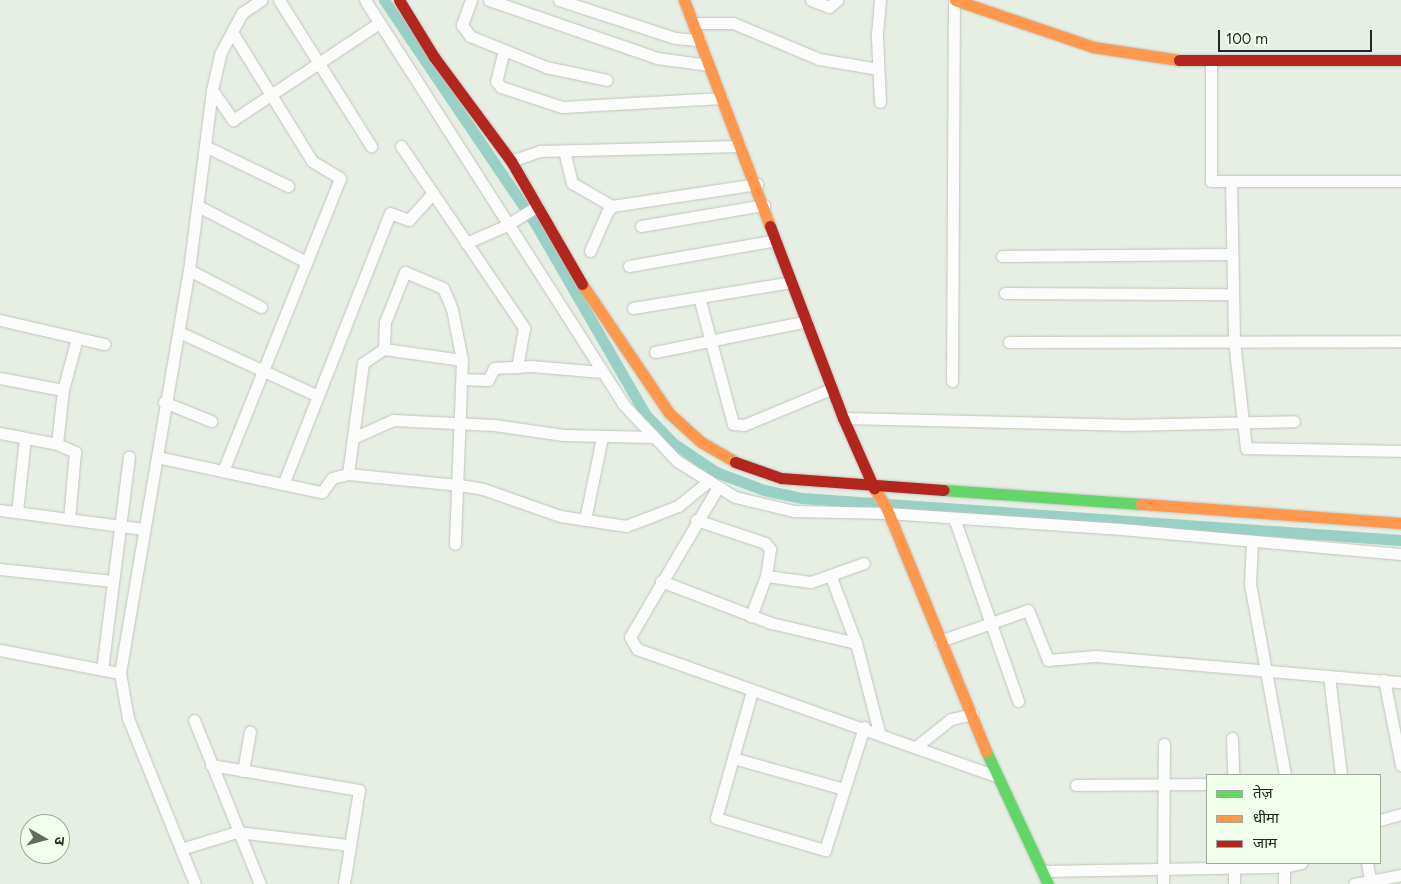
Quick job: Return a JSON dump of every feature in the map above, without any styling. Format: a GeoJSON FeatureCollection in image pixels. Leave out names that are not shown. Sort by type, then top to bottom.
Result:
{"type":"FeatureCollection","features":[{"type":"Feature","properties":{"kind":"street"},"geometry":{"type":"LineString","coordinates":[[195,884],[111,672],[112,581],[157,457],[164,402],[179,332],[189,270],[207,146],[212,90],[220,54],[242,13],[261,0]]}},
{"type":"Feature","properties":{"kind":"street"},"geometry":{"type":"LineString","coordinates":[[279,0],[370,146]]}},
{"type":"Feature","properties":{"kind":"street"},"geometry":{"type":"LineString","coordinates":[[365,0],[507,225],[624,404],[678,461],[734,497],[794,511],[887,510],[954,518],[1121,529],[1401,554]]}},
{"type":"Feature","properties":{"kind":"street"},"geometry":{"type":"LineString","coordinates":[[399,0],[434,58],[511,161],[530,210],[625,352],[669,413],[701,442],[740,465],[781,478],[874,487],[1401,523]]}},
{"type":"Feature","properties":{"kind":"street"},"geometry":{"type":"LineString","coordinates":[[471,0],[462,25],[464,31],[504,50],[558,71],[607,80]]}},
{"type":"Feature","properties":{"kind":"street"},"geometry":{"type":"LineString","coordinates":[[489,0],[573,32],[657,58],[709,65]]}},
{"type":"Feature","properties":{"kind":"street"},"geometry":{"type":"LineString","coordinates":[[559,0],[675,38],[700,40]]}},
{"type":"Feature","properties":{"kind":"street"},"geometry":{"type":"LineString","coordinates":[[684,0],[740,146],[757,184],[831,389],[874,487],[887,510],[940,641],[967,715],[1048,884]]}},
{"type":"Feature","properties":{"kind":"street"},"geometry":{"type":"LineString","coordinates":[[811,0],[829,7],[837,0]]}},
{"type":"Feature","properties":{"kind":"street"},"geometry":{"type":"LineString","coordinates":[[880,0],[878,69],[880,102]]}},
{"type":"Feature","properties":{"kind":"street"},"geometry":{"type":"LineString","coordinates":[[952,381],[954,0],[1093,47],[1181,60],[1401,60]]}},
{"type":"Feature","properties":{"kind":"street"},"geometry":{"type":"LineString","coordinates":[[212,90],[234,120],[379,23]]}},
{"type":"Feature","properties":{"kind":"street"},"geometry":{"type":"LineString","coordinates":[[694,24],[733,23],[820,59],[878,69]]}},
{"type":"Feature","properties":{"kind":"street"},"geometry":{"type":"LineString","coordinates":[[222,471],[340,178],[312,161],[232,32]]}},
{"type":"Feature","properties":{"kind":"street"},"geometry":{"type":"LineString","coordinates":[[504,50],[496,81],[501,87],[562,107],[722,98]]}},
{"type":"Feature","properties":{"kind":"street"},"geometry":{"type":"LineString","coordinates":[[1211,60],[1211,181],[1401,181]]}},
{"type":"Feature","properties":{"kind":"street"},"geometry":{"type":"LineString","coordinates":[[207,146],[288,186]]}},
{"type":"Feature","properties":{"kind":"street"},"geometry":{"type":"LineString","coordinates":[[400,146],[524,328],[517,367]]}},
{"type":"Feature","properties":{"kind":"street"},"geometry":{"type":"LineString","coordinates":[[511,161],[532,153],[740,146]]}},
{"type":"Feature","properties":{"kind":"street"},"geometry":{"type":"LineString","coordinates":[[564,151],[572,183],[612,206],[757,184]]}},
{"type":"Feature","properties":{"kind":"street"},"geometry":{"type":"LineString","coordinates":[[1231,181],[1234,341],[1246,448],[1401,451]]}},
{"type":"Feature","properties":{"kind":"street"},"geometry":{"type":"LineString","coordinates":[[283,484],[390,213],[409,220],[433,193]]}},
{"type":"Feature","properties":{"kind":"street"},"geometry":{"type":"LineString","coordinates":[[640,226],[764,205]]}},
{"type":"Feature","properties":{"kind":"street"},"geometry":{"type":"LineString","coordinates":[[198,206],[306,262]]}},
{"type":"Feature","properties":{"kind":"street"},"geometry":{"type":"LineString","coordinates":[[590,251],[612,206]]}},
{"type":"Feature","properties":{"kind":"street"},"geometry":{"type":"LineString","coordinates":[[466,243],[507,225],[530,210]]}},
{"type":"Feature","properties":{"kind":"street"},"geometry":{"type":"LineString","coordinates":[[629,266],[776,240]]}},
{"type":"Feature","properties":{"kind":"street"},"geometry":{"type":"LineString","coordinates":[[1002,256],[1232,254]]}},
{"type":"Feature","properties":{"kind":"street"},"geometry":{"type":"LineString","coordinates":[[189,270],[261,307]]}},
{"type":"Feature","properties":{"kind":"street"},"geometry":{"type":"LineString","coordinates":[[384,349],[385,322],[406,272],[443,288],[452,309],[462,360],[459,486],[455,544]]}},
{"type":"Feature","properties":{"kind":"street"},"geometry":{"type":"LineString","coordinates":[[633,308],[791,282]]}},
{"type":"Feature","properties":{"kind":"street"},"geometry":{"type":"LineString","coordinates":[[1005,293],[1233,294]]}},
{"type":"Feature","properties":{"kind":"street"},"geometry":{"type":"LineString","coordinates":[[699,297],[731,420],[738,426],[831,389]]}},
{"type":"Feature","properties":{"kind":"street"},"geometry":{"type":"LineString","coordinates":[[0,320],[104,344]]}},
{"type":"Feature","properties":{"kind":"street"},"geometry":{"type":"LineString","coordinates":[[655,352],[807,321]]}},
{"type":"Feature","properties":{"kind":"street"},"geometry":{"type":"LineString","coordinates":[[179,332],[262,373],[318,396]]}},
{"type":"Feature","properties":{"kind":"street"},"geometry":{"type":"LineString","coordinates":[[57,444],[63,390],[77,338]]}},
{"type":"Feature","properties":{"kind":"street"},"geometry":{"type":"LineString","coordinates":[[1009,342],[1401,341]]}},
{"type":"Feature","properties":{"kind":"street"},"geometry":{"type":"LineString","coordinates":[[348,474],[363,363],[384,349],[462,360]]}},
{"type":"Feature","properties":{"kind":"street"},"geometry":{"type":"LineString","coordinates":[[462,379],[488,380],[494,368],[517,367],[602,372]]}},
{"type":"Feature","properties":{"kind":"street"},"geometry":{"type":"LineString","coordinates":[[0,378],[63,390]]}},
{"type":"Feature","properties":{"kind":"street"},"geometry":{"type":"LineString","coordinates":[[164,402],[211,421]]}},
{"type":"Feature","properties":{"kind":"street"},"geometry":{"type":"LineString","coordinates":[[843,418],[1124,426],[1294,421]]}},
{"type":"Feature","properties":{"kind":"street"},"geometry":{"type":"LineString","coordinates":[[353,438],[393,420],[460,422],[602,437],[654,437]]}},
{"type":"Feature","properties":{"kind":"street"},"geometry":{"type":"LineString","coordinates":[[0,433],[57,444],[75,452],[69,519]]}},
{"type":"Feature","properties":{"kind":"street"},"geometry":{"type":"LineString","coordinates":[[585,520],[602,437]]}},
{"type":"Feature","properties":{"kind":"street"},"geometry":{"type":"LineString","coordinates":[[17,512],[25,438]]}},
{"type":"Feature","properties":{"kind":"street"},"geometry":{"type":"LineString","coordinates":[[111,672],[133,527],[129,457]]}},
{"type":"Feature","properties":{"kind":"street"},"geometry":{"type":"LineString","coordinates":[[157,457],[322,492],[332,478],[348,474],[483,489],[528,507],[585,520],[626,526],[640,523],[678,506],[714,484]]}},
{"type":"Feature","properties":{"kind":"street"},"geometry":{"type":"LineString","coordinates":[[714,484],[696,520],[630,637],[637,648],[752,691],[879,732],[996,776]]}},
{"type":"Feature","properties":{"kind":"street"},"geometry":{"type":"LineString","coordinates":[[0,510],[133,527]]}},
{"type":"Feature","properties":{"kind":"street"},"geometry":{"type":"LineString","coordinates":[[954,518],[1018,701]]}},
{"type":"Feature","properties":{"kind":"street"},"geometry":{"type":"LineString","coordinates":[[696,520],[764,543],[770,548],[766,576],[751,616]]}},
{"type":"Feature","properties":{"kind":"street"},"geometry":{"type":"LineString","coordinates":[[1252,542],[1250,584],[1285,774]]}},
{"type":"Feature","properties":{"kind":"street"},"geometry":{"type":"LineString","coordinates":[[766,576],[802,582],[831,577],[864,563]]}},
{"type":"Feature","properties":{"kind":"street"},"geometry":{"type":"LineString","coordinates":[[0,568],[112,581]]}},
{"type":"Feature","properties":{"kind":"street"},"geometry":{"type":"LineString","coordinates":[[831,577],[856,642],[879,732]]}},
{"type":"Feature","properties":{"kind":"street"},"geometry":{"type":"LineString","coordinates":[[661,581],[751,616],[856,642]]}},
{"type":"Feature","properties":{"kind":"street"},"geometry":{"type":"LineString","coordinates":[[940,641],[990,625],[1028,610],[1048,660],[1095,656],[1401,682]]}},
{"type":"Feature","properties":{"kind":"street"},"geometry":{"type":"LineString","coordinates":[[0,650],[111,672]]}},
{"type":"Feature","properties":{"kind":"street"},"geometry":{"type":"LineString","coordinates":[[1329,676],[1341,774]]}},
{"type":"Feature","properties":{"kind":"street"},"geometry":{"type":"LineString","coordinates":[[1384,680],[1401,765]]}},
{"type":"Feature","properties":{"kind":"street"},"geometry":{"type":"LineString","coordinates":[[752,691],[716,818],[824,850],[864,727]]}},
{"type":"Feature","properties":{"kind":"street"},"geometry":{"type":"LineString","coordinates":[[917,746],[951,718],[967,715]]}},
{"type":"Feature","properties":{"kind":"street"},"geometry":{"type":"LineString","coordinates":[[194,720],[237,832],[260,884]]}},
{"type":"Feature","properties":{"kind":"street"},"geometry":{"type":"LineString","coordinates":[[243,771],[250,732]]}},
{"type":"Feature","properties":{"kind":"street"},"geometry":{"type":"LineString","coordinates":[[1232,738],[1232,774]]}},
{"type":"Feature","properties":{"kind":"street"},"geometry":{"type":"LineString","coordinates":[[1163,884],[1164,744]]}},
{"type":"Feature","properties":{"kind":"street"},"geometry":{"type":"LineString","coordinates":[[733,758],[844,788]]}},
{"type":"Feature","properties":{"kind":"street"},"geometry":{"type":"LineString","coordinates":[[211,765],[359,790],[344,884]]}},
{"type":"Feature","properties":{"kind":"street"},"geometry":{"type":"LineString","coordinates":[[1076,785],[1206,784]]}},
{"type":"Feature","properties":{"kind":"street"},"geometry":{"type":"LineString","coordinates":[[1381,820],[1401,814]]}},
{"type":"Feature","properties":{"kind":"street"},"geometry":{"type":"LineString","coordinates":[[181,849],[237,832],[350,845]]}},
{"type":"Feature","properties":{"kind":"street"},"geometry":{"type":"LineString","coordinates":[[1367,864],[1370,882]]}},
{"type":"Feature","properties":{"kind":"street"},"geometry":{"type":"LineString","coordinates":[[1042,871],[1163,870],[1284,865],[1284,884]]}},
{"type":"Feature","properties":{"kind":"street"},"geometry":{"type":"LineString","coordinates":[[1234,866],[1234,884]]}},
{"type":"Feature","properties":{"kind":"street"},"geometry":{"type":"LineString","coordinates":[[1354,884],[1401,874]]}},
{"type":"Feature","properties":{"kind":"waterway"},"geometry":{"type":"LineString","coordinates":[[384,0],[535,223],[646,415],[673,443],[716,472],[764,490],[802,498],[1401,540]]}},
{"type":"Feature","properties":{"kind":"traffic: fast"},"geometry":{"type":"LineString","coordinates":[[944,490],[1141,504]]}},
{"type":"Feature","properties":{"kind":"traffic: fast"},"geometry":{"type":"LineString","coordinates":[[986,751],[1048,884]]}},
{"type":"Feature","properties":{"kind":"traffic: slow"},"geometry":{"type":"LineString","coordinates":[[684,0],[770,226]]}},
{"type":"Feature","properties":{"kind":"traffic: slow"},"geometry":{"type":"LineString","coordinates":[[955,0],[1093,47],[1179,60]]}},
{"type":"Feature","properties":{"kind":"traffic: slow"},"geometry":{"type":"LineString","coordinates":[[582,284],[669,413],[701,442],[735,462]]}},
{"type":"Feature","properties":{"kind":"traffic: slow"},"geometry":{"type":"LineString","coordinates":[[874,488],[886,507],[986,751]]}},
{"type":"Feature","properties":{"kind":"traffic: slow"},"geometry":{"type":"LineString","coordinates":[[1141,504],[1401,523]]}},
{"type":"Feature","properties":{"kind":"traffic: jam"},"geometry":{"type":"LineString","coordinates":[[399,0],[434,57],[511,161],[582,284]]}},
{"type":"Feature","properties":{"kind":"traffic: jam"},"geometry":{"type":"LineString","coordinates":[[1179,60],[1401,60]]}},
{"type":"Feature","properties":{"kind":"traffic: jam"},"geometry":{"type":"LineString","coordinates":[[770,226],[843,418],[874,488]]}},
{"type":"Feature","properties":{"kind":"traffic: jam"},"geometry":{"type":"LineString","coordinates":[[735,462],[781,478],[944,490]]}}]}
